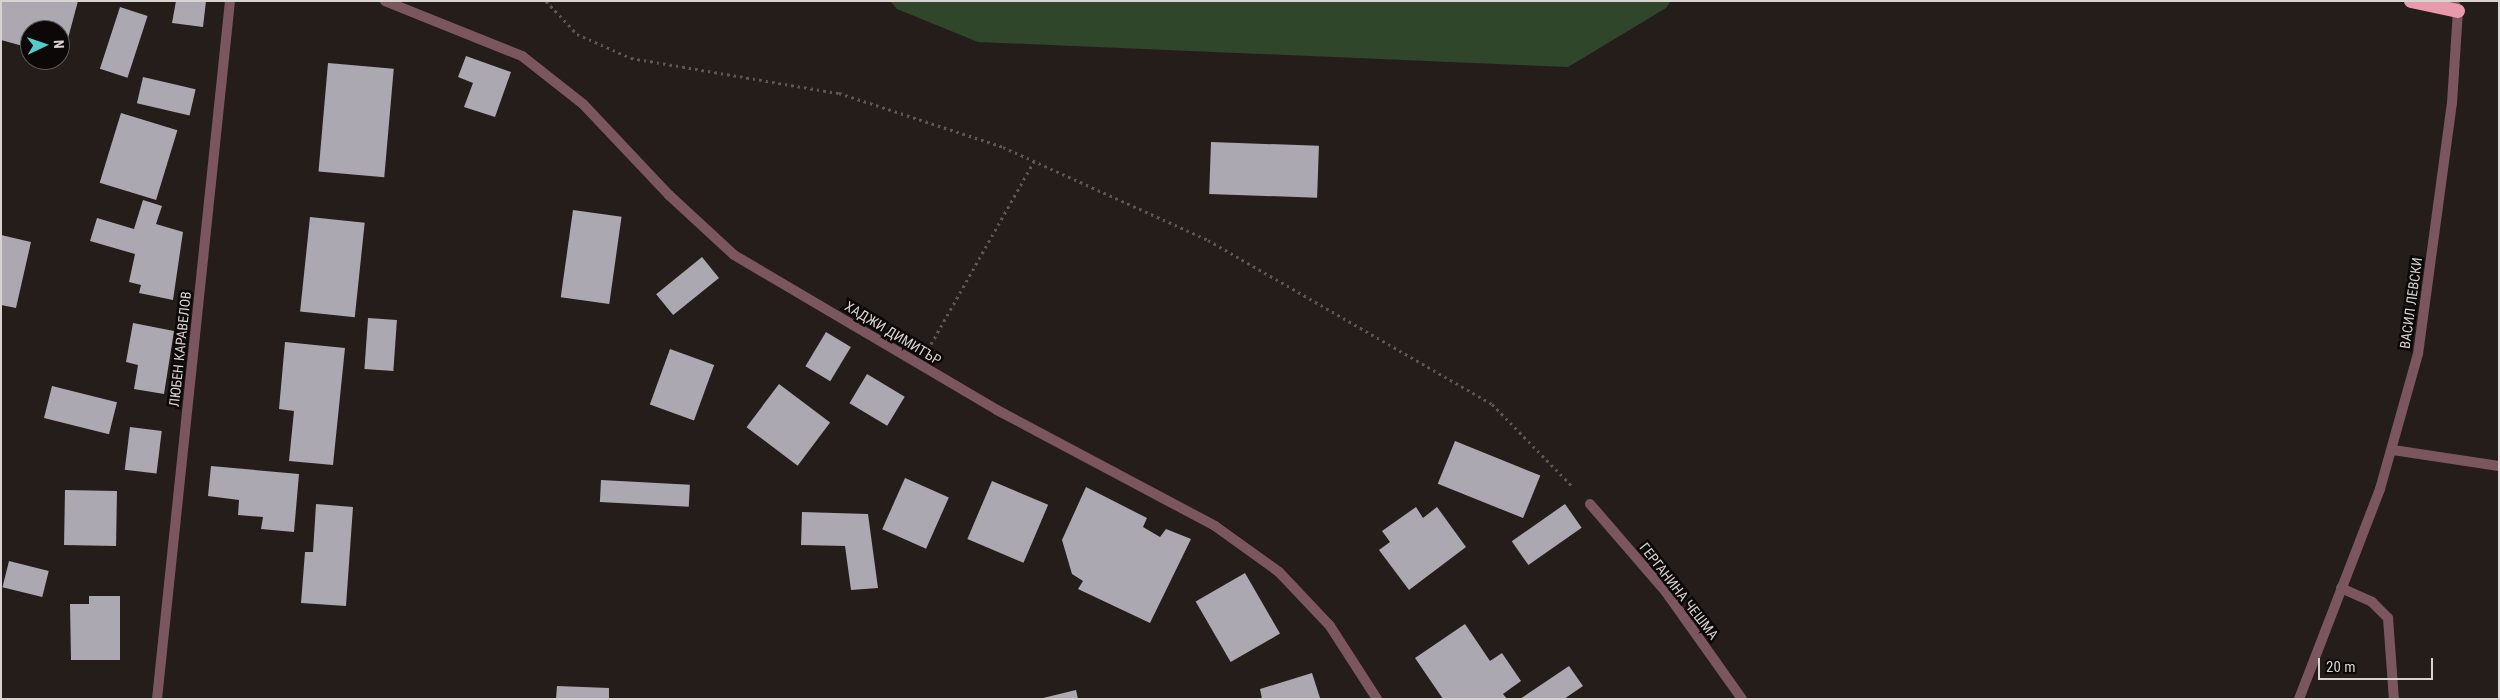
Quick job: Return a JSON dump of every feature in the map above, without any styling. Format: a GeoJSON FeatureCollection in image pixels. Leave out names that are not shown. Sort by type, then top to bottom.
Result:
{"type":"FeatureCollection","features":[{"type":"Feature","properties":{"kind":"highway"},"geometry":{"type":"LineString","coordinates":[[2411,1],[2459,4]]}},
{"type":"Feature","properties":{"kind":"street","name":"ЛЮБЕН КАРАВЕЛОВ"},"geometry":{"type":"LineString","coordinates":[[157,699],[230,1]]}},
{"type":"Feature","properties":{"kind":"street","name":"ХАДЖИ ДИМИТЪР"},"geometry":{"type":"LineString","coordinates":[[385,1],[522,56],[584,104],[669,195],[734,255],[998,410],[1215,526],[1279,572],[1330,626],[1378,699]]}},
{"type":"Feature","properties":{"kind":"street","name":"ВАСИЛ ЛЕВСКИ"},"geometry":{"type":"LineString","coordinates":[[2299,699],[2393,450],[2418,354],[2451,112],[2459,4]]}},
{"type":"Feature","properties":{"kind":"street"},"geometry":{"type":"LineString","coordinates":[[2393,450],[2499,466]]}},
{"type":"Feature","properties":{"kind":"street","name":"ГЕРГАНИНА ЧЕШМА"},"geometry":{"type":"LineString","coordinates":[[1590,504],[1666,592],[1742,699]]}},
{"type":"Feature","properties":{"kind":"street"},"geometry":{"type":"LineString","coordinates":[[2341,588],[2372,602],[2388,618],[2394,699]]}},
{"type":"Feature","properties":{"kind":"path"},"geometry":{"type":"LineString","coordinates":[[546,1],[577,34],[631,58],[839,94],[1003,147],[1208,240],[1492,404],[1590,504]]}},
{"type":"Feature","properties":{"kind":"path"},"geometry":{"type":"LineString","coordinates":[[919,365],[1034,161]]}},
{"type":"Feature","properties":{"kind":"green space"},"geometry":{"type":"Polygon","coordinates":[[[890,1],[1671,1],[1666,8],[1568,67],[978,42],[897,9],[890,1]]]}},
{"type":"Feature","properties":{"kind":"building"},"geometry":{"type":"Polygon","coordinates":[[[1,1],[78,1],[70,31],[70,20],[20,20],[20,45],[1,40],[1,1]]]}},
{"type":"Feature","properties":{"kind":"building"},"geometry":{"type":"Polygon","coordinates":[[[176,1],[206,1],[203,27],[172,23],[176,1]]]}},
{"type":"Feature","properties":{"kind":"building"},"geometry":{"type":"Polygon","coordinates":[[[120,7],[148,16],[127,78],[100,69],[120,7]]]}},
{"type":"Feature","properties":{"kind":"building"},"geometry":{"type":"Polygon","coordinates":[[[466,56],[511,72],[495,117],[464,107],[473,83],[458,77],[466,56]]]}},
{"type":"Feature","properties":{"kind":"building"},"geometry":{"type":"Polygon","coordinates":[[[328,63],[394,69],[384,177],[319,172],[328,63]]]}},
{"type":"Feature","properties":{"kind":"building"},"geometry":{"type":"Polygon","coordinates":[[[143,77],[196,89],[190,115],[137,103],[143,77]]]}},
{"type":"Feature","properties":{"kind":"building"},"geometry":{"type":"Polygon","coordinates":[[[121,113],[177,130],[156,200],[100,183],[121,113]]]}},
{"type":"Feature","properties":{"kind":"building"},"geometry":{"type":"Polygon","coordinates":[[[1211,142],[1319,146],[1317,198],[1209,194],[1211,142]]]}},
{"type":"Feature","properties":{"kind":"building"},"geometry":{"type":"Polygon","coordinates":[[[143,200],[162,206],[156,224],[183,232],[173,300],[139,293],[141,285],[129,282],[135,254],[90,241],[97,218],[134,229],[143,200]]]}},
{"type":"Feature","properties":{"kind":"building"},"geometry":{"type":"Polygon","coordinates":[[[573,210],[622,217],[609,304],[561,297],[573,210]]]}},
{"type":"Feature","properties":{"kind":"building"},"geometry":{"type":"Polygon","coordinates":[[[310,217],[365,223],[355,317],[300,311],[310,217]]]}},
{"type":"Feature","properties":{"kind":"building"},"geometry":{"type":"Polygon","coordinates":[[[1,235],[31,242],[16,308],[1,305],[1,235]]]}},
{"type":"Feature","properties":{"kind":"building"},"geometry":{"type":"Polygon","coordinates":[[[702,257],[719,278],[673,315],[656,294],[702,257]]]}},
{"type":"Feature","properties":{"kind":"building"},"geometry":{"type":"Polygon","coordinates":[[[368,318],[397,320],[393,371],[364,369],[368,318]]]}},
{"type":"Feature","properties":{"kind":"building"},"geometry":{"type":"Polygon","coordinates":[[[133,323],[174,331],[164,394],[134,389],[138,365],[126,362],[133,323]]]}},
{"type":"Feature","properties":{"kind":"building"},"geometry":{"type":"Polygon","coordinates":[[[826,332],[851,347],[830,381],[805,366],[826,332]]]}},
{"type":"Feature","properties":{"kind":"building"},"geometry":{"type":"Polygon","coordinates":[[[285,342],[345,348],[333,465],[289,461],[294,411],[279,409],[285,342]]]}},
{"type":"Feature","properties":{"kind":"building"},"geometry":{"type":"Polygon","coordinates":[[[670,349],[714,365],[694,421],[650,404],[670,349]]]}},
{"type":"Feature","properties":{"kind":"building"},"geometry":{"type":"Polygon","coordinates":[[[867,374],[905,397],[887,426],[849,403],[867,374]]]}},
{"type":"Feature","properties":{"kind":"building"},"geometry":{"type":"Polygon","coordinates":[[[779,384],[830,423],[798,466],[747,427],[779,384]]]}},
{"type":"Feature","properties":{"kind":"building"},"geometry":{"type":"Polygon","coordinates":[[[52,386],[117,402],[109,434],[44,418],[52,386]]]}},
{"type":"Feature","properties":{"kind":"building"},"geometry":{"type":"Polygon","coordinates":[[[130,427],[162,431],[157,474],[125,470],[130,427]]]}},
{"type":"Feature","properties":{"kind":"building"},"geometry":{"type":"Polygon","coordinates":[[[1455,441],[1540,475],[1523,518],[1438,484],[1455,441]]]}},
{"type":"Feature","properties":{"kind":"building"},"geometry":{"type":"Polygon","coordinates":[[[211,466],[299,474],[294,532],[261,529],[263,517],[238,515],[239,500],[208,496],[211,466]]]}},
{"type":"Feature","properties":{"kind":"building"},"geometry":{"type":"Polygon","coordinates":[[[905,478],[949,498],[926,549],[882,529],[905,478]]]}},
{"type":"Feature","properties":{"kind":"building"},"geometry":{"type":"Polygon","coordinates":[[[601,480],[690,485],[689,507],[600,502],[601,480]]]}},
{"type":"Feature","properties":{"kind":"building"},"geometry":{"type":"Polygon","coordinates":[[[992,481],[1048,505],[1024,563],[967,539],[992,481]]]}},
{"type":"Feature","properties":{"kind":"building"},"geometry":{"type":"Polygon","coordinates":[[[1086,487],[1147,518],[1143,527],[1160,537],[1166,529],[1191,539],[1150,623],[1078,589],[1083,581],[1072,574],[1062,540],[1086,487]]]}},
{"type":"Feature","properties":{"kind":"building"},"geometry":{"type":"Polygon","coordinates":[[[65,490],[117,491],[116,546],[64,545],[65,490]]]}},
{"type":"Feature","properties":{"kind":"building"},"geometry":{"type":"Polygon","coordinates":[[[316,504],[353,507],[346,606],[301,603],[305,552],[313,552],[316,504]]]}},
{"type":"Feature","properties":{"kind":"building"},"geometry":{"type":"Polygon","coordinates":[[[1565,504],[1582,528],[1528,565],[1512,541],[1565,504]]]}},
{"type":"Feature","properties":{"kind":"building"},"geometry":{"type":"Polygon","coordinates":[[[1416,507],[1423,518],[1437,507],[1466,547],[1409,590],[1379,550],[1390,542],[1382,531],[1416,507]]]}},
{"type":"Feature","properties":{"kind":"building"},"geometry":{"type":"Polygon","coordinates":[[[802,512],[868,514],[878,588],[851,590],[845,546],[801,545],[802,512]]]}},
{"type":"Feature","properties":{"kind":"building"},"geometry":{"type":"Polygon","coordinates":[[[9,561],[49,571],[42,597],[2,587],[9,561]]]}},
{"type":"Feature","properties":{"kind":"building"},"geometry":{"type":"Polygon","coordinates":[[[1245,573],[1280,634],[1231,662],[1196,602],[1245,573]]]}},
{"type":"Feature","properties":{"kind":"building"},"geometry":{"type":"Polygon","coordinates":[[[89,596],[120,596],[120,660],[71,660],[70,604],[89,604],[89,596]]]}},
{"type":"Feature","properties":{"kind":"building"},"geometry":{"type":"Polygon","coordinates":[[[1465,624],[1490,661],[1502,653],[1521,681],[1503,694],[1507,699],[1443,699],[1415,658],[1465,624]]]}},
{"type":"Feature","properties":{"kind":"building"},"geometry":{"type":"Polygon","coordinates":[[[1569,666],[1583,686],[1564,699],[1520,699],[1569,666]]]}},
{"type":"Feature","properties":{"kind":"building"},"geometry":{"type":"Polygon","coordinates":[[[1312,673],[1320,698],[1262,699],[1260,689],[1312,673]]]}},
{"type":"Feature","properties":{"kind":"building"},"geometry":{"type":"Polygon","coordinates":[[[557,686],[609,688],[609,699],[556,699],[557,686]]]}},
{"type":"Feature","properties":{"kind":"building"},"geometry":{"type":"Polygon","coordinates":[[[1076,690],[1078,699],[1043,699],[1043,698],[1076,690]]]}}]}
